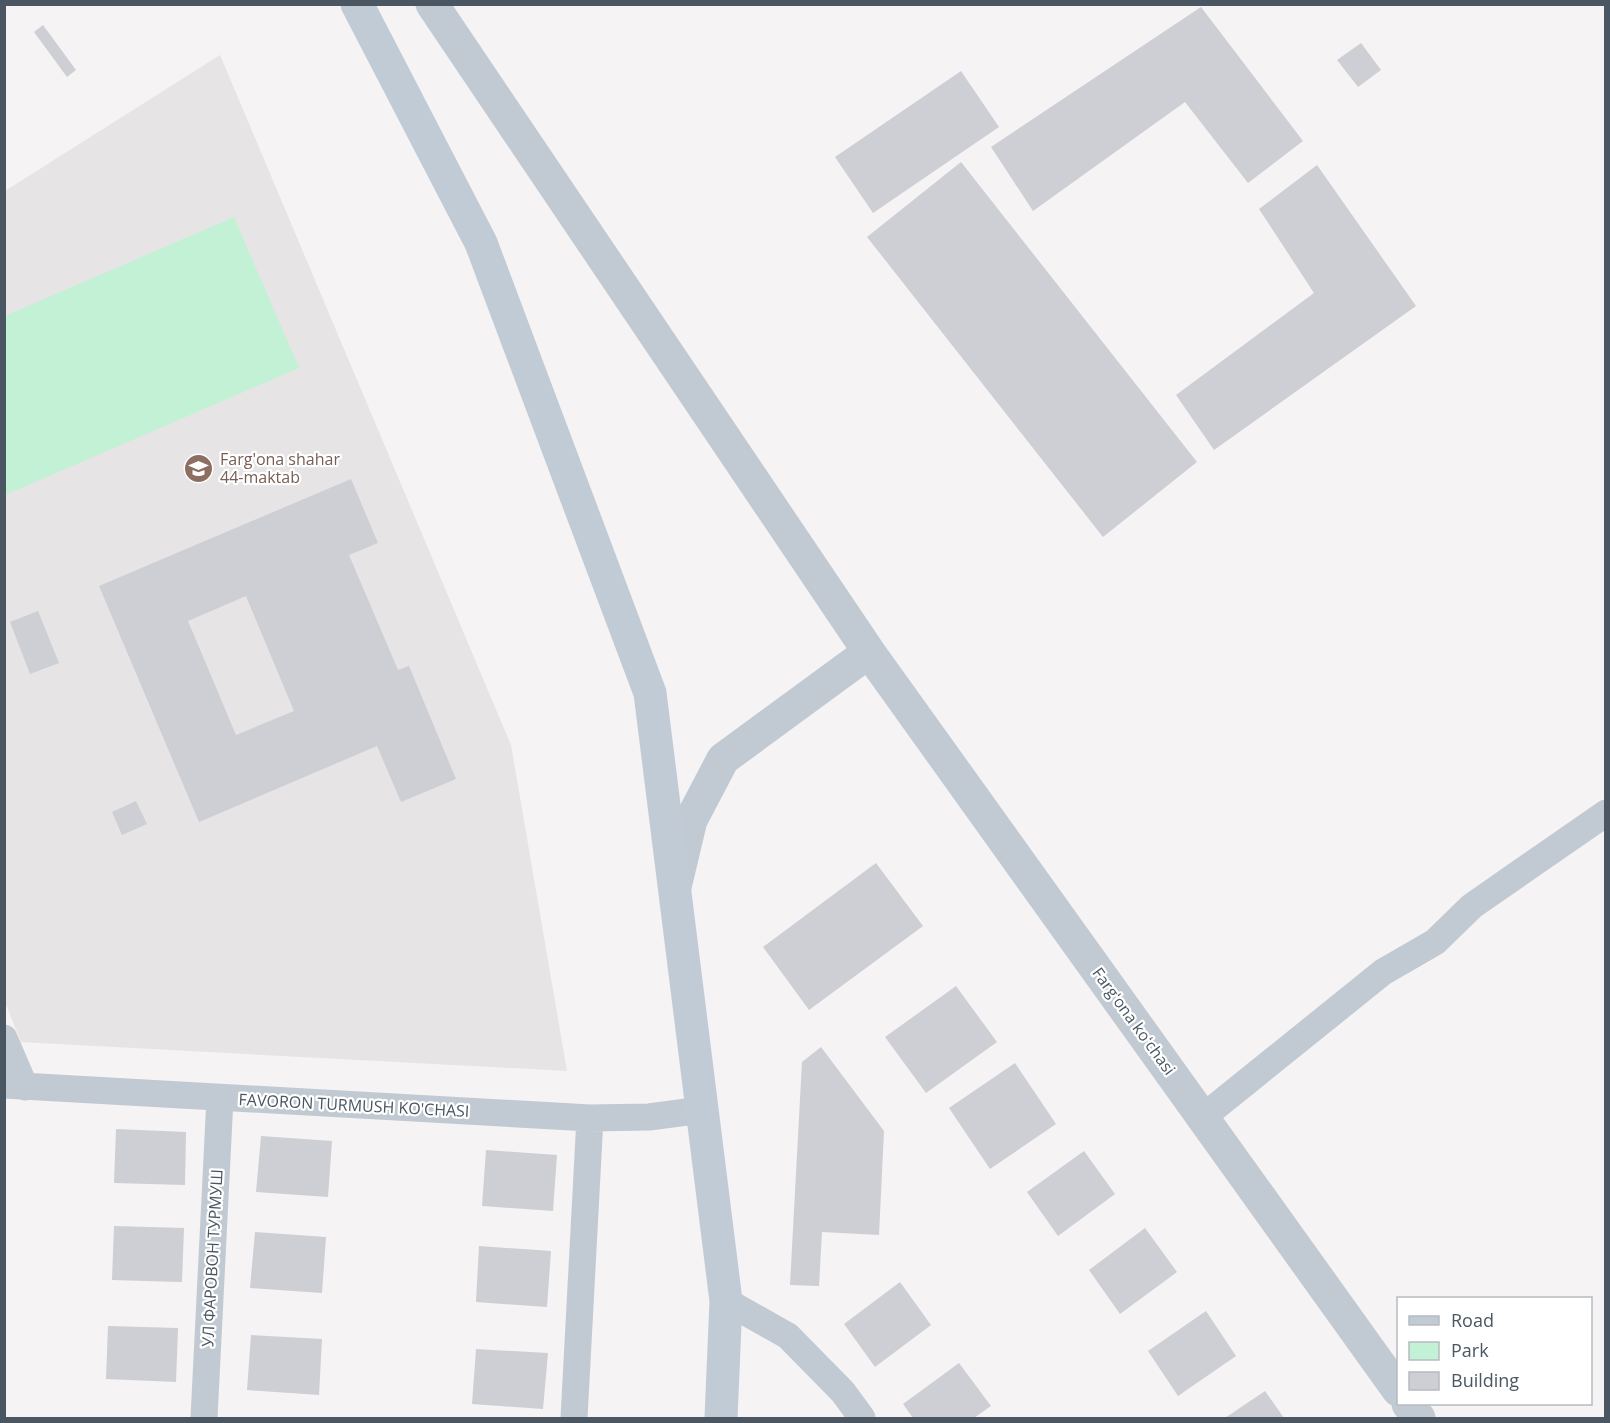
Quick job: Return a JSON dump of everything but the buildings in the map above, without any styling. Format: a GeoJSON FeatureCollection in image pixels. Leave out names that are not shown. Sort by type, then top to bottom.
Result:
{"type":"FeatureCollection","features":[{"type":"Feature","properties":{"kind":"main road"},"geometry":{"type":"LineString","coordinates":[[357,4],[481,243],[650,693],[726,1301],[721,1419]]}},
{"type":"Feature","properties":{"kind":"street","name":"Fargʻona koʻchasi"},"geometry":{"type":"LineString","coordinates":[[432,4],[869,652],[1397,1389]]}},
{"type":"Feature","properties":{"kind":"street"},"geometry":{"type":"LineString","coordinates":[[675,890],[691,820],[723,759],[869,652]]}},
{"type":"Feature","properties":{"kind":"street"},"geometry":{"type":"LineString","coordinates":[[1203,1117],[1383,972],[1435,942],[1472,906],[1605,813]]}},
{"type":"Feature","properties":{"kind":"street"},"geometry":{"type":"LineString","coordinates":[[4,1038],[15,1086]]}},
{"type":"Feature","properties":{"kind":"street","name":"FAVORON TURMUSH KO'CHASI"},"geometry":{"type":"LineString","coordinates":[[15,1086],[590,1118],[649,1117],[702,1110]]}},
{"type":"Feature","properties":{"kind":"street","name":"УЛ ФАРОВОН ТУРМУШ"},"geometry":{"type":"LineString","coordinates":[[204,1419],[220,1098]]}},
{"type":"Feature","properties":{"kind":"street"},"geometry":{"type":"LineString","coordinates":[[574,1419],[590,1118]]}},
{"type":"Feature","properties":{"kind":"street"},"geometry":{"type":"LineString","coordinates":[[726,1301],[788,1336],[843,1392],[862,1419]]}},
{"type":"Feature","properties":{"kind":"street"},"geometry":{"type":"LineString","coordinates":[[1409,1405],[1419,1419]]}},
{"type":"Feature","properties":{"kind":"shaded area","name":"Farg'ona shahar 44-maktab"},"geometry":{"type":"Polygon","coordinates":[[[220,55],[511,745],[567,1071],[21,1042],[5,1002],[5,191],[220,55]]]}},
{"type":"Feature","properties":{"kind":"green space"},"geometry":{"type":"Polygon","coordinates":[[[234,217],[299,368],[5,495],[5,316],[234,217]]]}},
{"type":"Feature","properties":{"kind":"place","name":"Farg'ona shahar 44-maktab"},"geometry":{"type":"Point","coordinates":[199,468]}}]}
